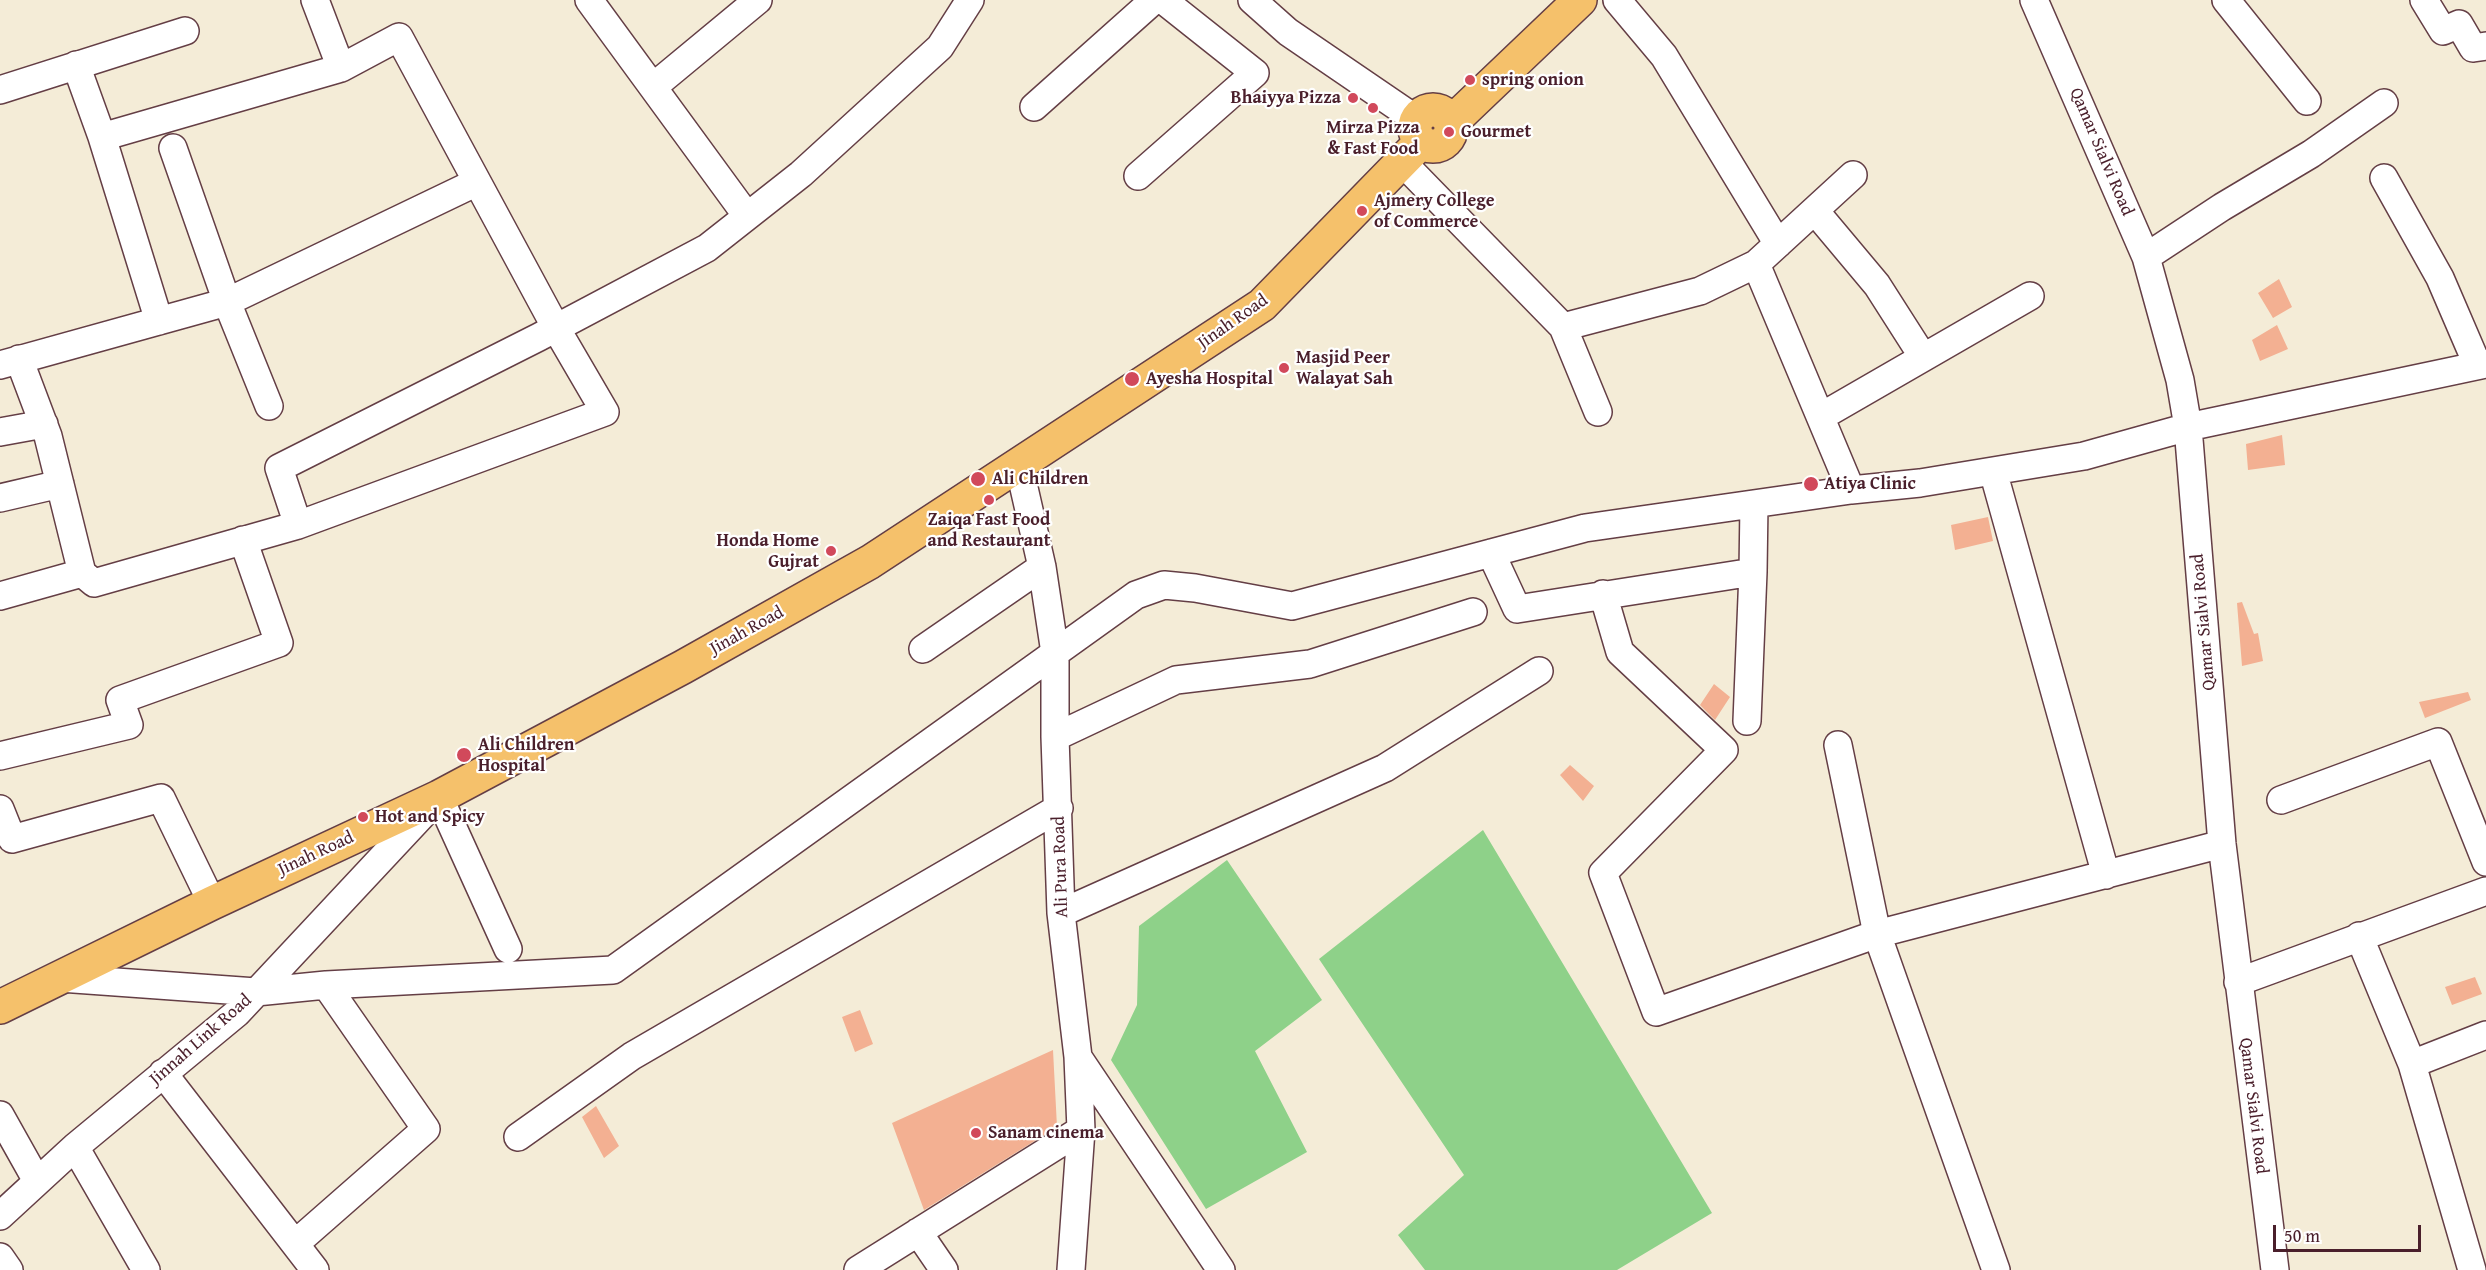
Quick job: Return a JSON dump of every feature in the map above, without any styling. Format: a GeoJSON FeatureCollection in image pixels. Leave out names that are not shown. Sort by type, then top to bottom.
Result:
{"type":"FeatureCollection","features":[{"type":"Feature","properties":{"kind":"main road"},"geometry":{"type":"LineString","coordinates":[[1413,141],[1426,111],[1441,111],[1451,123],[1580,0]]}},
{"type":"Feature","properties":{"kind":"main road","name":"Jinah Road"},"geometry":{"type":"LineString","coordinates":[[0,1007],[212,903],[439,797],[683,667],[870,562],[1020,466],[1262,304],[1413,141]]}},
{"type":"Feature","properties":{"kind":"street"},"geometry":{"type":"LineString","coordinates":[[315,0],[342,68]]}},
{"type":"Feature","properties":{"kind":"street"},"geometry":{"type":"LineString","coordinates":[[589,0],[747,216]]}},
{"type":"Feature","properties":{"kind":"street"},"geometry":{"type":"LineString","coordinates":[[653,87],[758,0]]}},
{"type":"Feature","properties":{"kind":"street"},"geometry":{"type":"LineString","coordinates":[[298,525],[279,468],[556,328],[707,248],[801,174],[940,47],[970,0]]}},
{"type":"Feature","properties":{"kind":"street"},"geometry":{"type":"LineString","coordinates":[[1034,106],[1154,0]]}},
{"type":"Feature","properties":{"kind":"street"},"geometry":{"type":"LineString","coordinates":[[1138,176],[1255,73],[1163,0]]}},
{"type":"Feature","properties":{"kind":"street"},"geometry":{"type":"LineString","coordinates":[[1252,0],[1413,141],[1563,327],[1598,412]]}},
{"type":"Feature","properties":{"kind":"street"},"geometry":{"type":"LineString","coordinates":[[1617,0],[1670,65],[1778,244]]}},
{"type":"Feature","properties":{"kind":"street","name":"Qamar Sialvi Road"},"geometry":{"type":"LineString","coordinates":[[2034,0],[2146,258],[2180,380],[2188,427],[2222,844],[2275,1270]]}},
{"type":"Feature","properties":{"kind":"street"},"geometry":{"type":"LineString","coordinates":[[2226,0],[2307,101]]}},
{"type":"Feature","properties":{"kind":"street"},"geometry":{"type":"LineString","coordinates":[[2424,0],[2443,31],[2459,24],[2473,48],[2486,46]]}},
{"type":"Feature","properties":{"kind":"street"},"geometry":{"type":"LineString","coordinates":[[0,90],[184,31]]}},
{"type":"Feature","properties":{"kind":"street"},"geometry":{"type":"LineString","coordinates":[[102,137],[342,68],[399,37],[556,328],[605,412],[298,525],[94,583],[82,573],[44,424],[9,362],[227,302],[477,182]]}},
{"type":"Feature","properties":{"kind":"street"},"geometry":{"type":"LineString","coordinates":[[76,65],[102,137],[159,321]]}},
{"type":"Feature","properties":{"kind":"street"},"geometry":{"type":"LineString","coordinates":[[2146,258],[2222,207],[2311,154],[2384,103]]}},
{"type":"Feature","properties":{"kind":"street"},"geometry":{"type":"LineString","coordinates":[[173,148],[227,302],[269,406]]}},
{"type":"Feature","properties":{"kind":"street"},"geometry":{"type":"LineString","coordinates":[[1563,327],[1700,291],[1756,264],[1853,176]]}},
{"type":"Feature","properties":{"kind":"street"},"geometry":{"type":"LineString","coordinates":[[60,978],[256,992],[326,985],[613,970],[1136,595],[1164,585],[1195,588],[1292,606],[1585,528],[1851,490],[1920,483],[2084,456],[2188,427],[2482,364],[2440,278],[2384,178]]}},
{"type":"Feature","properties":{"kind":"street"},"geometry":{"type":"LineString","coordinates":[[1815,211],[1877,285],[1923,357]]}},
{"type":"Feature","properties":{"kind":"street"},"geometry":{"type":"LineString","coordinates":[[1756,264],[1822,416],[1851,490]]}},
{"type":"Feature","properties":{"kind":"street"},"geometry":{"type":"LineString","coordinates":[[1822,416],[2030,296]]}},
{"type":"Feature","properties":{"kind":"street"},"geometry":{"type":"LineString","coordinates":[[0,432],[44,424]]}},
{"type":"Feature","properties":{"kind":"street","name":"Ali Pura Road"},"geometry":{"type":"LineString","coordinates":[[1020,466],[1042,567],[1055,653],[1054,737],[1059,808],[1061,912],[1078,1057],[1081,1130],[1071,1270]]}},
{"type":"Feature","properties":{"kind":"street"},"geometry":{"type":"LineString","coordinates":[[1993,471],[2106,874]]}},
{"type":"Feature","properties":{"kind":"street"},"geometry":{"type":"LineString","coordinates":[[0,498],[60,484]]}},
{"type":"Feature","properties":{"kind":"street"},"geometry":{"type":"LineString","coordinates":[[1747,721],[1754,504]]}},
{"type":"Feature","properties":{"kind":"street"},"geometry":{"type":"LineString","coordinates":[[0,756],[129,725],[120,700],[279,643],[243,540]]}},
{"type":"Feature","properties":{"kind":"street"},"geometry":{"type":"LineString","coordinates":[[1491,553],[1517,609],[1753,572]]}},
{"type":"Feature","properties":{"kind":"street"},"geometry":{"type":"LineString","coordinates":[[923,649],[1042,567]]}},
{"type":"Feature","properties":{"kind":"street"},"geometry":{"type":"LineString","coordinates":[[0,596],[82,573]]}},
{"type":"Feature","properties":{"kind":"street"},"geometry":{"type":"LineString","coordinates":[[1603,594],[1620,652],[1724,750],[1603,873],[1656,1012],[1877,934],[2222,844]]}},
{"type":"Feature","properties":{"kind":"street"},"geometry":{"type":"LineString","coordinates":[[1054,737],[1176,680],[1310,664],[1473,612]]}},
{"type":"Feature","properties":{"kind":"street"},"geometry":{"type":"LineString","coordinates":[[1061,912],[1385,768],[1539,671]]}},
{"type":"Feature","properties":{"kind":"street"},"geometry":{"type":"LineString","coordinates":[[2281,801],[2438,742],[2486,862]]}},
{"type":"Feature","properties":{"kind":"street"},"geometry":{"type":"LineString","coordinates":[[1838,745],[1877,934],[1996,1270]]}},
{"type":"Feature","properties":{"kind":"street"},"geometry":{"type":"LineString","coordinates":[[439,797],[508,949]]}},
{"type":"Feature","properties":{"kind":"street","name":"Jinnah Link Road"},"geometry":{"type":"LineString","coordinates":[[0,1216],[75,1148],[237,1013],[439,797]]}},
{"type":"Feature","properties":{"kind":"street"},"geometry":{"type":"LineString","coordinates":[[0,809],[12,838],[161,798],[212,903]]}},
{"type":"Feature","properties":{"kind":"street"},"geometry":{"type":"LineString","coordinates":[[518,1137],[632,1056],[1059,808]]}},
{"type":"Feature","properties":{"kind":"street"},"geometry":{"type":"LineString","coordinates":[[2238,982],[2486,891]]}},
{"type":"Feature","properties":{"kind":"street"},"geometry":{"type":"LineString","coordinates":[[2360,936],[2412,1064],[2472,1270]]}},
{"type":"Feature","properties":{"kind":"street"},"geometry":{"type":"LineString","coordinates":[[296,1243],[426,1129],[326,985]]}},
{"type":"Feature","properties":{"kind":"street"},"geometry":{"type":"LineString","coordinates":[[2412,1064],[2486,1035]]}},
{"type":"Feature","properties":{"kind":"street"},"geometry":{"type":"LineString","coordinates":[[1078,1057],[1221,1270]]}},
{"type":"Feature","properties":{"kind":"street"},"geometry":{"type":"LineString","coordinates":[[163,1073],[315,1270]]}},
{"type":"Feature","properties":{"kind":"street"},"geometry":{"type":"LineString","coordinates":[[0,1115],[37,1181]]}},
{"type":"Feature","properties":{"kind":"street"},"geometry":{"type":"LineString","coordinates":[[858,1270],[1081,1130]]}},
{"type":"Feature","properties":{"kind":"street"},"geometry":{"type":"LineString","coordinates":[[75,1148],[146,1270]]}},
{"type":"Feature","properties":{"kind":"street"},"geometry":{"type":"LineString","coordinates":[[918,1232],[944,1270]]}},
{"type":"Feature","properties":{"kind":"street"},"geometry":{"type":"LineString","coordinates":[[0,1257],[9,1270]]}},
{"type":"Feature","properties":{"kind":"green space"},"geometry":{"type":"Polygon","coordinates":[[[1483,830],[1712,1213],[1617,1270],[1425,1270],[1398,1235],[1464,1175],[1319,959],[1483,830]]]}},
{"type":"Feature","properties":{"kind":"green space"},"geometry":{"type":"Polygon","coordinates":[[[1227,860],[1322,1000],[1255,1051],[1307,1152],[1206,1209],[1111,1060],[1137,1005],[1139,926],[1227,860]]]}},
{"type":"Feature","properties":{"kind":"building"},"geometry":{"type":"Polygon","coordinates":[[[2279,279],[2292,307],[2273,318],[2258,293],[2279,279]]]}},
{"type":"Feature","properties":{"kind":"building"},"geometry":{"type":"Polygon","coordinates":[[[2277,325],[2288,349],[2260,361],[2252,340],[2277,325]]]}},
{"type":"Feature","properties":{"kind":"building"},"geometry":{"type":"Polygon","coordinates":[[[2282,435],[2285,465],[2248,470],[2246,444],[2282,435]]]}},
{"type":"Feature","properties":{"kind":"building"},"geometry":{"type":"Polygon","coordinates":[[[1988,517],[1993,541],[1955,550],[1951,525],[1988,517]]]}},
{"type":"Feature","properties":{"kind":"building"},"geometry":{"type":"Polygon","coordinates":[[[2242,602],[2254,634],[2258,633],[2263,661],[2242,666],[2237,603],[2242,602]]]}},
{"type":"Feature","properties":{"kind":"building"},"geometry":{"type":"Polygon","coordinates":[[[1714,684],[1730,697],[1715,720],[1700,705],[1714,684]]]}},
{"type":"Feature","properties":{"kind":"building"},"geometry":{"type":"Polygon","coordinates":[[[2468,692],[2471,700],[2425,718],[2419,702],[2468,692]]]}},
{"type":"Feature","properties":{"kind":"building"},"geometry":{"type":"Polygon","coordinates":[[[1570,765],[1594,786],[1583,801],[1560,775],[1570,765]]]}},
{"type":"Feature","properties":{"kind":"building"},"geometry":{"type":"Polygon","coordinates":[[[2475,977],[2482,994],[2452,1005],[2445,987],[2475,977]]]}},
{"type":"Feature","properties":{"kind":"building"},"geometry":{"type":"Polygon","coordinates":[[[860,1010],[873,1044],[855,1052],[842,1017],[860,1010]]]}},
{"type":"Feature","properties":{"kind":"building","name":"Sanam cinema"},"geometry":{"type":"Polygon","coordinates":[[[1053,1050],[1057,1127],[924,1210],[892,1123],[1053,1050]]]}},
{"type":"Feature","properties":{"kind":"building"},"geometry":{"type":"Polygon","coordinates":[[[596,1106],[619,1146],[604,1158],[582,1117],[596,1106]]]}},
{"type":"Feature","properties":{"kind":"place","name":"spring onion"},"geometry":{"type":"Point","coordinates":[1470,80]}},
{"type":"Feature","properties":{"kind":"place","name":"Bhaiyya Pizza"},"geometry":{"type":"Point","coordinates":[1353,98]}},
{"type":"Feature","properties":{"kind":"place","name":"Mirza Pizza & Fast Food"},"geometry":{"type":"Point","coordinates":[1373,108]}},
{"type":"Feature","properties":{"kind":"place","name":"Gourmet"},"geometry":{"type":"Point","coordinates":[1449,132]}},
{"type":"Feature","properties":{"kind":"place","name":"Ajmery College of Commerce"},"geometry":{"type":"Point","coordinates":[1362,211]}},
{"type":"Feature","properties":{"kind":"place","name":"Masjid Peer Walayat Sah"},"geometry":{"type":"Point","coordinates":[1284,368]}},
{"type":"Feature","properties":{"kind":"place","name":"Ayesha Hospital"},"geometry":{"type":"Point","coordinates":[1132,379]}},
{"type":"Feature","properties":{"kind":"place","name":"Ali Children"},"geometry":{"type":"Point","coordinates":[978,479]}},
{"type":"Feature","properties":{"kind":"place","name":"Atiya Clinic"},"geometry":{"type":"Point","coordinates":[1811,484]}},
{"type":"Feature","properties":{"kind":"place","name":"Zaiqa Fast Food and Restaurant"},"geometry":{"type":"Point","coordinates":[989,500]}},
{"type":"Feature","properties":{"kind":"place","name":"Honda Home Gujrat"},"geometry":{"type":"Point","coordinates":[831,551]}},
{"type":"Feature","properties":{"kind":"place","name":"Ali Children Hospital"},"geometry":{"type":"Point","coordinates":[464,755]}},
{"type":"Feature","properties":{"kind":"place","name":"Hot and Spicy"},"geometry":{"type":"Point","coordinates":[363,817]}},
{"type":"Feature","properties":{"kind":"place","name":"Sanam cinema"},"geometry":{"type":"Point","coordinates":[976,1133]}}]}
